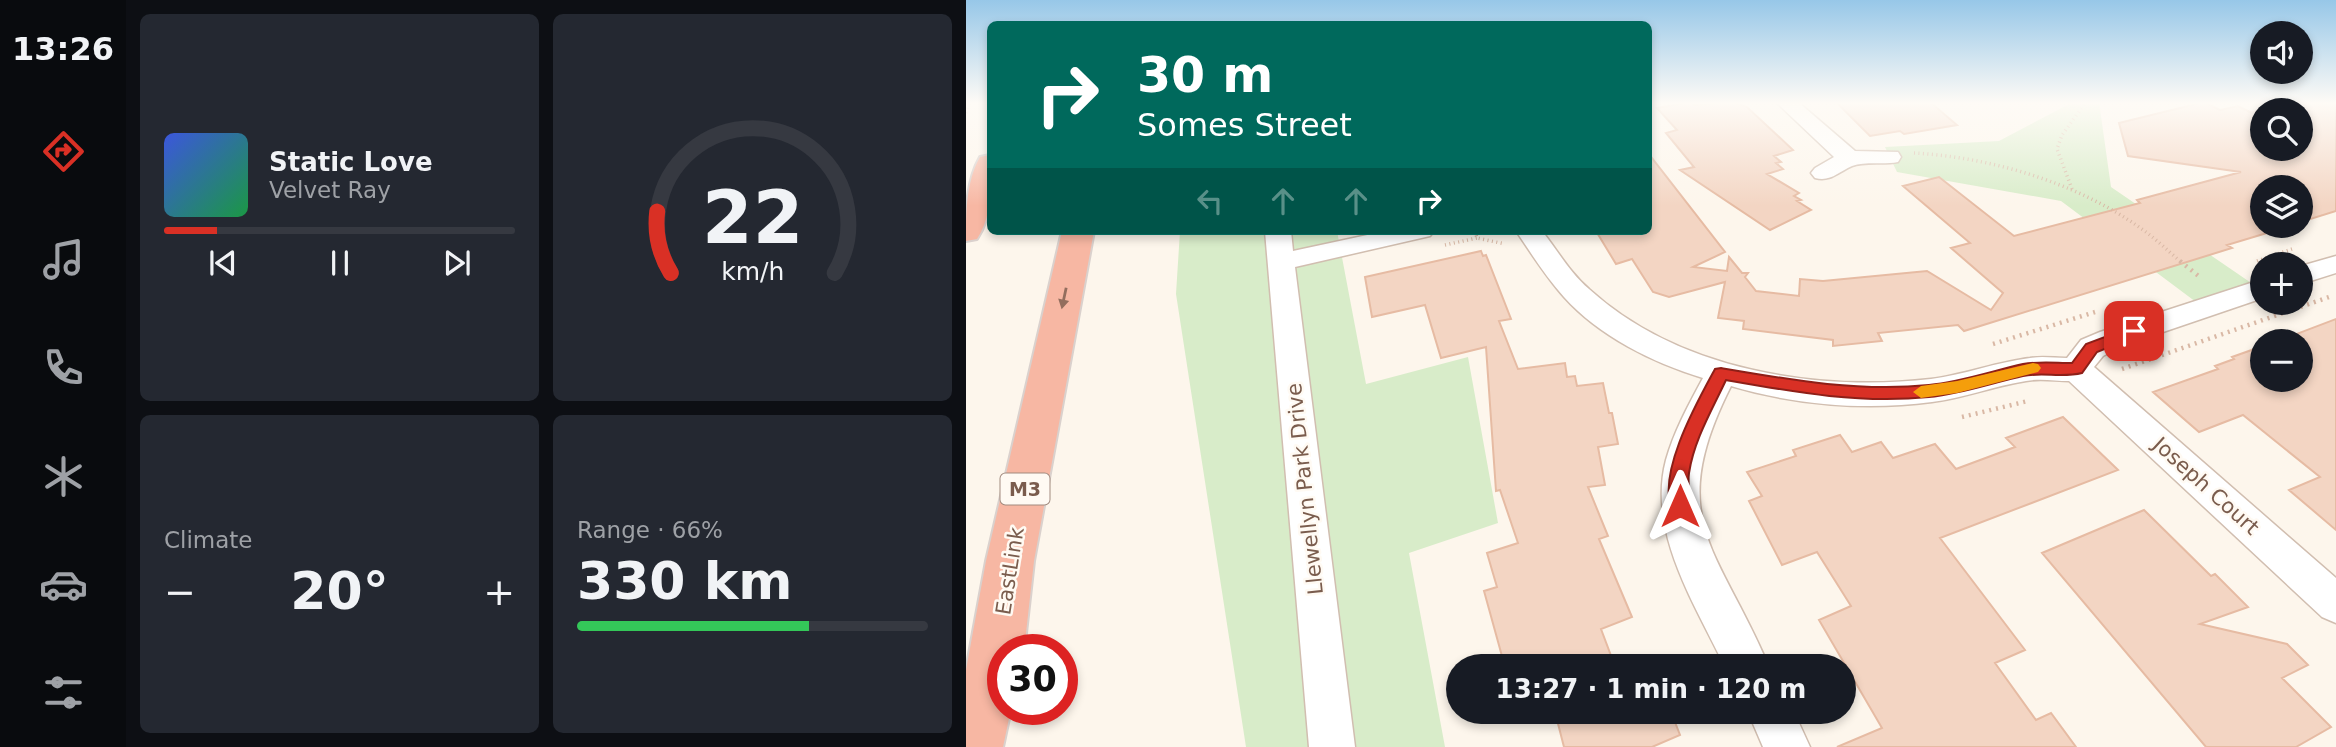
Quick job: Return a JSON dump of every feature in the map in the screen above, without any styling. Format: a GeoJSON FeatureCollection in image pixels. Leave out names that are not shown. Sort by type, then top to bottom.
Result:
{"type":"FeatureCollection","features":[{"type":"Feature","properties":{"kind":"highway"},"geometry":{"type":"LineString","coordinates":[[966,232],[987,172]]}},
{"type":"Feature","properties":{"kind":"highway","name":"EastLink"},"geometry":{"type":"LineString","coordinates":[[975,747],[999,642],[1013,547],[1077,235]]}},
{"type":"Feature","properties":{"kind":"street"},"geometry":{"type":"LineString","coordinates":[[1825,137],[1849,158]]}},
{"type":"Feature","properties":{"kind":"street"},"geometry":{"type":"LineString","coordinates":[[1823,173],[1849,158],[1889,158]]}},
{"type":"Feature","properties":{"kind":"street"},"geometry":{"type":"LineString","coordinates":[[1280,246],[1383,235]]}},
{"type":"Feature","properties":{"kind":"street"},"geometry":{"type":"LineString","coordinates":[[1518,237],[1583,300],[1616,324],[1648,342],[1721,373],[1823,391],[1872,394],[1957,387],[2026,369],[2076,369],[2092,348],[2250,278]]}},
{"type":"Feature","properties":{"kind":"street","name":"Llewellyn Park Drive"},"geometry":{"type":"LineString","coordinates":[[1280,246],[1332,747]]}},
{"type":"Feature","properties":{"kind":"street"},"geometry":{"type":"LineString","coordinates":[[2313,271],[2336,264]]}},
{"type":"Feature","properties":{"kind":"street","name":"Joseph Court"},"geometry":{"type":"LineString","coordinates":[[2076,369],[2336,604]]}},
{"type":"Feature","properties":{"kind":"street"},"geometry":{"type":"LineString","coordinates":[[1721,373],[1692,431],[1683,459],[1678,491],[1686,539],[1741,654]]}},
{"type":"Feature","properties":{"kind":"street"},"geometry":{"type":"LineString","coordinates":[[1776,724],[1787,747]]}},
{"type":"Feature","properties":{"kind":"path"},"geometry":{"type":"LineString","coordinates":[[2061,137],[2056,151],[2058,162],[2073,190]]}},
{"type":"Feature","properties":{"kind":"path"},"geometry":{"type":"LineString","coordinates":[[1889,158],[1918,152],[1936,155],[1996,167],[2073,190],[2140,227],[2174,259],[2201,278]]}},
{"type":"Feature","properties":{"kind":"path"},"geometry":{"type":"LineString","coordinates":[[1477,235],[1518,237]]}},
{"type":"Feature","properties":{"kind":"path"},"geometry":{"type":"LineString","coordinates":[[2292,252],[2299,247]]}},
{"type":"Feature","properties":{"kind":"path"},"geometry":{"type":"LineString","coordinates":[[2192,281],[2214,274]]}},
{"type":"Feature","properties":{"kind":"path"},"geometry":{"type":"LineString","coordinates":[[2117,371],[2336,294]]}},
{"type":"Feature","properties":{"kind":"path"},"geometry":{"type":"LineString","coordinates":[[1982,348],[2097,312]]}},
{"type":"Feature","properties":{"kind":"green space"},"geometry":{"type":"Polygon","coordinates":[[[2007,137],[2104,137],[2111,187],[2250,282],[2250,292],[2204,308],[2061,201],[1897,172],[1885,147],[1999,141],[2007,137]]]}},
{"type":"Feature","properties":{"kind":"green space"},"geometry":{"type":"Polygon","coordinates":[[[1180,235],[1338,235],[1366,384],[1468,357],[1498,523],[1409,553],[1445,747],[1246,747],[1176,294],[1180,235]]]}},
{"type":"Feature","properties":{"kind":"building"},"geometry":{"type":"Polygon","coordinates":[[[1669,137],[1779,137],[1793,150],[1774,156],[1781,162],[1776,163],[1783,169],[1767,174],[1799,193],[1794,196],[1801,200],[1797,201],[1811,210],[1770,230],[1680,170],[1694,167],[1669,137]]]}},
{"type":"Feature","properties":{"kind":"building"},"geometry":{"type":"Polygon","coordinates":[[[2123,137],[2250,137],[2250,161],[2313,161],[2313,137],[2336,137],[2336,211],[2313,218],[2313,175],[2250,175],[2250,238],[2227,245],[2232,248],[1964,331],[1958,325],[1878,333],[1882,341],[1833,346],[1833,340],[1743,329],[1744,321],[1718,318],[1725,282],[1669,297],[1653,292],[1632,259],[1616,264],[1598,235],[1652,235],[1652,158],[1725,252],[1693,267],[1727,271],[1729,257],[1742,273],[1748,273],[1745,277],[1756,291],[1799,296],[1800,279],[1823,281],[1927,271],[1991,310],[2003,293],[1951,248],[1970,243],[1903,186],[1939,177],[2014,236],[2140,203],[2137,200],[2241,172],[2128,156],[2123,137]]]}},
{"type":"Feature","properties":{"kind":"building"},"geometry":{"type":"Polygon","coordinates":[[[1481,251],[1483,256],[1486,255],[1511,319],[1499,321],[1518,369],[1565,363],[1567,377],[1575,376],[1577,386],[1603,383],[1618,444],[1598,447],[1605,485],[1588,487],[1608,536],[1599,539],[1632,617],[1601,629],[1610,654],[1501,654],[1484,591],[1497,587],[1487,553],[1518,543],[1500,490],[1496,491],[1486,347],[1441,358],[1425,305],[1372,317],[1365,277],[1481,251]]]}},
{"type":"Feature","properties":{"kind":"building"},"geometry":{"type":"Polygon","coordinates":[[[2336,319],[2336,530],[2289,490],[2320,477],[2243,415],[2199,432],[2153,392],[2218,369],[2215,366],[2250,351],[2250,392],[2313,392],[2313,329],[2310,329],[2336,319]]]}},
{"type":"Feature","properties":{"kind":"building"},"geometry":{"type":"Polygon","coordinates":[[[2063,417],[2118,470],[1940,538],[2025,650],[1995,663],[2036,720],[2051,713],[2076,747],[1837,747],[1882,728],[1856,683],[1856,654],[1839,654],[1819,620],[1851,606],[1817,552],[1782,565],[1749,501],[1762,496],[1747,472],[1796,456],[1793,450],[1840,435],[1852,452],[1881,442],[1893,458],[1935,444],[1956,469],[2015,447],[2006,438],[2063,417]]]}},
{"type":"Feature","properties":{"kind":"building"},"geometry":{"type":"Polygon","coordinates":[[[2144,510],[2211,576],[2215,574],[2248,607],[2200,624],[2287,644],[2308,665],[2282,678],[2331,727],[2296,747],[2206,747],[2042,553],[2144,510]]]}},
{"type":"Feature","properties":{"kind":"building"},"geometry":{"type":"Polygon","coordinates":[[[1558,724],[1676,724],[1680,735],[1652,747],[1564,747],[1558,724]]]}},
{"type":"Feature","properties":{"kind":"slow traffic"},"geometry":{"type":"LineString","coordinates":[[1921,392],[1957,387],[2033,368]]}},
{"type":"Feature","properties":{"kind":"route"},"geometry":{"type":"LineString","coordinates":[[1680,506],[1679,475],[1687,445],[1721,373],[1823,391],[1900,394],[1957,387],[2026,369],[2076,369],[2092,348],[2134,331]]}}]}
